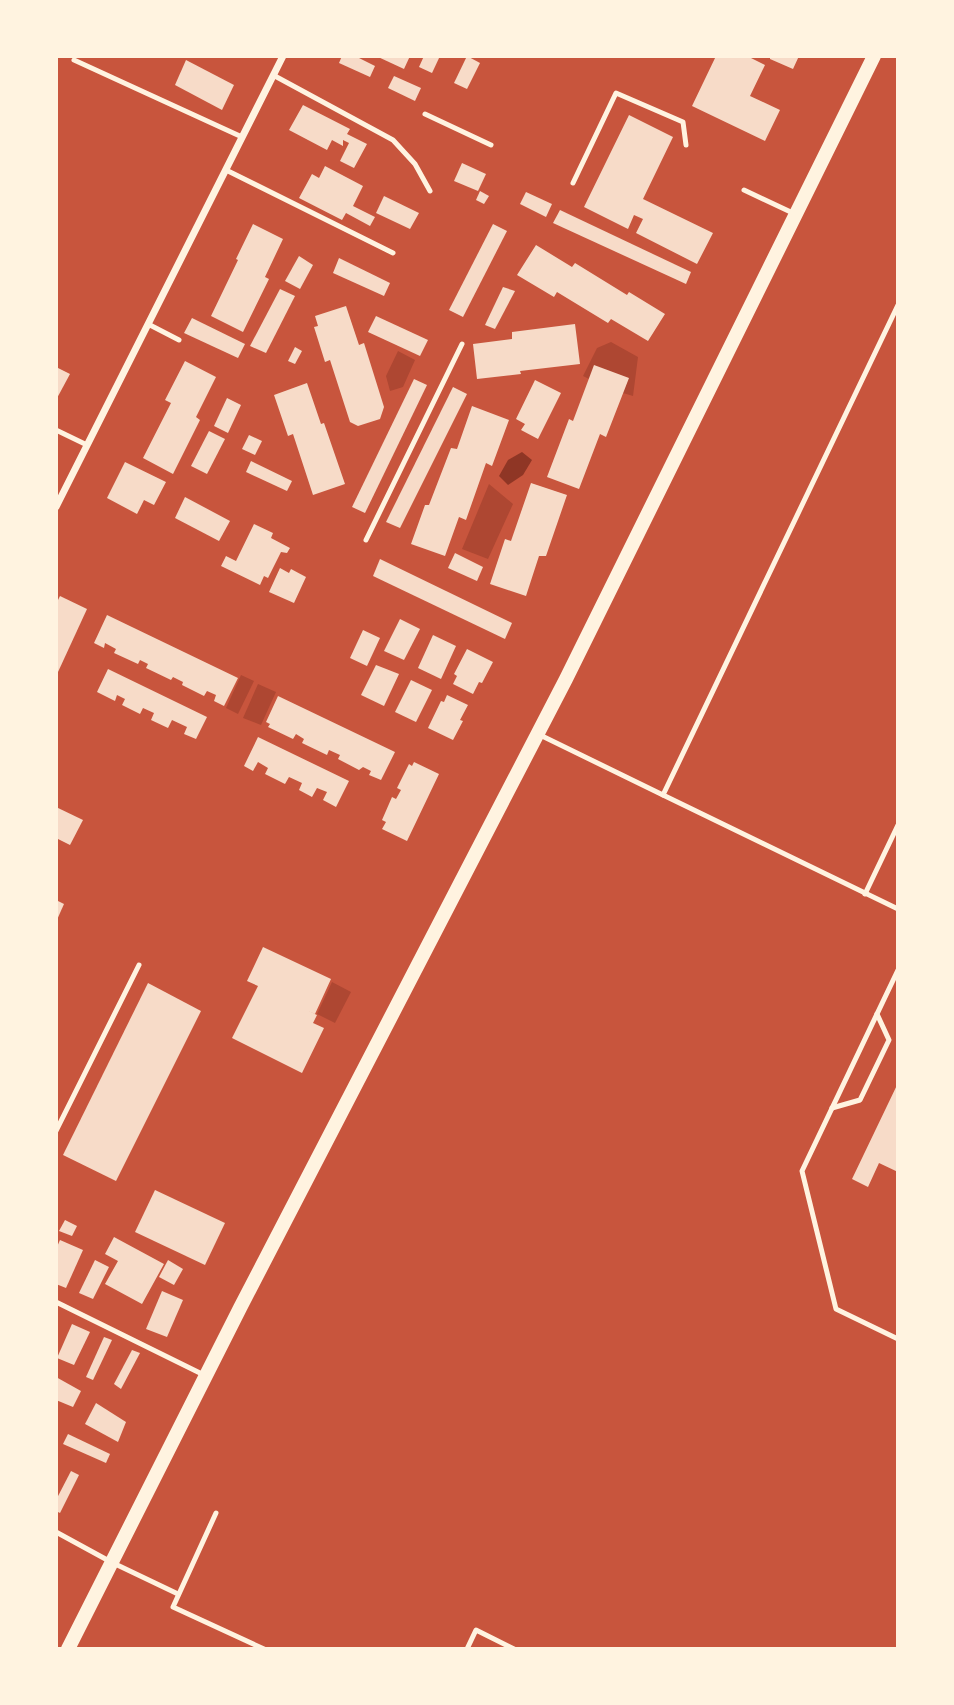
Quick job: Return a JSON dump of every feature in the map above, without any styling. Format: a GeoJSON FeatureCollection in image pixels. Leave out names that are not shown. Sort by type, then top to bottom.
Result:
{"type":"FeatureCollection","features":[{"type":"Feature","properties":{"kind":"main road"},"geometry":{"type":"LineString","coordinates":[[68,1649],[205,1376],[576,657],[874,56]]}},
{"type":"Feature","properties":{"kind":"street"},"geometry":{"type":"LineString","coordinates":[[56,507],[283,56]]}},
{"type":"Feature","properties":{"kind":"lane"},"geometry":{"type":"LineString","coordinates":[[74,60],[242,138]]}},
{"type":"Feature","properties":{"kind":"lane"},"geometry":{"type":"LineString","coordinates":[[274,75],[393,140],[415,164],[430,191]]}},
{"type":"Feature","properties":{"kind":"lane"},"geometry":{"type":"LineString","coordinates":[[573,183],[616,93],[683,122],[687,145]]}},
{"type":"Feature","properties":{"kind":"lane"},"geometry":{"type":"LineString","coordinates":[[425,114],[491,145]]}},
{"type":"Feature","properties":{"kind":"lane"},"geometry":{"type":"LineString","coordinates":[[226,170],[393,253]]}},
{"type":"Feature","properties":{"kind":"lane"},"geometry":{"type":"LineString","coordinates":[[744,190],[796,214]]}},
{"type":"Feature","properties":{"kind":"lane"},"geometry":{"type":"LineString","coordinates":[[663,795],[898,305]]}},
{"type":"Feature","properties":{"kind":"lane"},"geometry":{"type":"LineString","coordinates":[[890,321],[898,325]]}},
{"type":"Feature","properties":{"kind":"lane"},"geometry":{"type":"LineString","coordinates":[[148,324],[179,340]]}},
{"type":"Feature","properties":{"kind":"lane"},"geometry":{"type":"LineString","coordinates":[[366,540],[462,344]]}},
{"type":"Feature","properties":{"kind":"lane"},"geometry":{"type":"LineString","coordinates":[[56,430],[87,445]]}},
{"type":"Feature","properties":{"kind":"lane"},"geometry":{"type":"LineString","coordinates":[[537,734],[898,909]]}},
{"type":"Feature","properties":{"kind":"lane"},"geometry":{"type":"LineString","coordinates":[[865,894],[898,825]]}},
{"type":"Feature","properties":{"kind":"lane"},"geometry":{"type":"LineString","coordinates":[[56,1131],[139,965]]}},
{"type":"Feature","properties":{"kind":"lane"},"geometry":{"type":"LineString","coordinates":[[898,970],[802,1171],[836,1309],[898,1339]]}},
{"type":"Feature","properties":{"kind":"lane"},"geometry":{"type":"LineString","coordinates":[[832,1108],[860,1100],[889,1040],[877,1014]]}},
{"type":"Feature","properties":{"kind":"lane"},"geometry":{"type":"LineString","coordinates":[[56,1301],[205,1376]]}},
{"type":"Feature","properties":{"kind":"lane"},"geometry":{"type":"LineString","coordinates":[[216,1513],[173,1606],[264,1649]]}},
{"type":"Feature","properties":{"kind":"lane"},"geometry":{"type":"LineString","coordinates":[[56,1532],[178,1594]]}},
{"type":"Feature","properties":{"kind":"lane"},"geometry":{"type":"LineString","coordinates":[[467,1649],[476,1630],[514,1649]]}},
{"type":"Feature","properties":{"kind":"shaded area"},"geometry":{"type":"Polygon","coordinates":[[[611,342],[638,357],[633,396],[623,393],[628,379],[589,379],[583,376],[597,348],[611,342]]]}},
{"type":"Feature","properties":{"kind":"shaded area"},"geometry":{"type":"Polygon","coordinates":[[[398,351],[415,360],[403,387],[390,391],[386,376],[398,351]]]}},
{"type":"Feature","properties":{"kind":"shaded area"},"geometry":{"type":"Polygon","coordinates":[[[522,452],[532,460],[523,475],[508,485],[499,476],[508,460],[522,452]]]}},
{"type":"Feature","properties":{"kind":"shaded area"},"geometry":{"type":"Polygon","coordinates":[[[489,484],[513,504],[488,559],[462,549],[489,484]]]}},
{"type":"Feature","properties":{"kind":"shaded area"},"geometry":{"type":"Polygon","coordinates":[[[241,675],[254,681],[238,714],[226,708],[241,675]]]}},
{"type":"Feature","properties":{"kind":"shaded area"},"geometry":{"type":"Polygon","coordinates":[[[258,684],[276,692],[261,725],[243,718],[258,684]]]}},
{"type":"Feature","properties":{"kind":"shaded area"},"geometry":{"type":"Polygon","coordinates":[[[332,982],[351,992],[335,1023],[317,1014],[332,982]]]}},
{"type":"Feature","properties":{"kind":"building"},"geometry":{"type":"Polygon","coordinates":[[[342,56],[355,56],[375,66],[370,77],[339,63],[342,56]]]}},
{"type":"Feature","properties":{"kind":"building"},"geometry":{"type":"Polygon","coordinates":[[[376,56],[410,56],[404,69],[376,56]]]}},
{"type":"Feature","properties":{"kind":"building"},"geometry":{"type":"Polygon","coordinates":[[[424,56],[440,56],[432,73],[419,67],[424,56]]]}},
{"type":"Feature","properties":{"kind":"building"},"geometry":{"type":"Polygon","coordinates":[[[467,56],[480,63],[467,89],[454,83],[467,56]]]}},
{"type":"Feature","properties":{"kind":"building"},"geometry":{"type":"Polygon","coordinates":[[[716,56],[747,56],[765,65],[750,96],[780,110],[765,141],[692,106],[716,56]]]}},
{"type":"Feature","properties":{"kind":"building"},"geometry":{"type":"Polygon","coordinates":[[[767,56],[799,56],[793,69],[767,56]]]}},
{"type":"Feature","properties":{"kind":"building"},"geometry":{"type":"Polygon","coordinates":[[[186,60],[234,85],[222,110],[175,85],[186,60]]]}},
{"type":"Feature","properties":{"kind":"building"},"geometry":{"type":"Polygon","coordinates":[[[394,76],[421,88],[415,101],[388,88],[394,76]]]}},
{"type":"Feature","properties":{"kind":"building"},"geometry":{"type":"Polygon","coordinates":[[[303,105],[350,129],[347,134],[367,144],[354,168],[340,161],[349,143],[343,140],[343,146],[332,140],[327,150],[289,130],[303,105]]]}},
{"type":"Feature","properties":{"kind":"building"},"geometry":{"type":"Polygon","coordinates":[[[629,115],[673,137],[643,199],[713,233],[697,264],[636,233],[643,219],[634,215],[628,229],[584,207],[629,115]]]}},
{"type":"Feature","properties":{"kind":"building"},"geometry":{"type":"Polygon","coordinates":[[[462,163],[486,174],[478,191],[454,181],[462,163]]]}},
{"type":"Feature","properties":{"kind":"building"},"geometry":{"type":"Polygon","coordinates":[[[325,166],[363,186],[353,206],[375,217],[370,226],[346,213],[342,220],[299,198],[312,174],[319,178],[325,166]]]}},
{"type":"Feature","properties":{"kind":"building"},"geometry":{"type":"Polygon","coordinates":[[[480,191],[489,196],[484,204],[476,200],[480,191]]]}},
{"type":"Feature","properties":{"kind":"building"},"geometry":{"type":"Polygon","coordinates":[[[526,192],[552,204],[546,217],[520,204],[526,192]]]}},
{"type":"Feature","properties":{"kind":"building"},"geometry":{"type":"Polygon","coordinates":[[[384,196],[419,213],[410,229],[376,213],[384,196]]]}},
{"type":"Feature","properties":{"kind":"building"},"geometry":{"type":"Polygon","coordinates":[[[560,210],[691,272],[686,284],[553,223],[560,210]]]}},
{"type":"Feature","properties":{"kind":"building"},"geometry":{"type":"Polygon","coordinates":[[[253,224],[283,239],[265,277],[269,279],[243,332],[211,316],[253,224]]]}},
{"type":"Feature","properties":{"kind":"building"},"geometry":{"type":"Polygon","coordinates":[[[493,224],[507,231],[463,317],[449,310],[493,224]]]}},
{"type":"Feature","properties":{"kind":"building"},"geometry":{"type":"Polygon","coordinates":[[[536,245],[572,267],[575,263],[627,295],[629,292],[665,314],[648,341],[611,319],[608,323],[557,292],[554,297],[517,275],[536,245]]]}},
{"type":"Feature","properties":{"kind":"building"},"geometry":{"type":"Polygon","coordinates":[[[299,256],[313,265],[300,289],[285,281],[299,256]]]}},
{"type":"Feature","properties":{"kind":"building"},"geometry":{"type":"Polygon","coordinates":[[[339,258],[390,283],[384,296],[333,273],[339,258]]]}},
{"type":"Feature","properties":{"kind":"building"},"geometry":{"type":"Polygon","coordinates":[[[503,287],[515,291],[495,329],[485,325],[503,287]]]}},
{"type":"Feature","properties":{"kind":"building"},"geometry":{"type":"Polygon","coordinates":[[[280,289],[295,296],[266,353],[250,346],[280,289]]]}},
{"type":"Feature","properties":{"kind":"building"},"geometry":{"type":"Polygon","coordinates":[[[346,306],[359,345],[364,343],[384,407],[380,419],[358,426],[350,422],[330,360],[325,362],[314,327],[318,326],[315,316],[346,306]]]}},
{"type":"Feature","properties":{"kind":"building"},"geometry":{"type":"Polygon","coordinates":[[[376,316],[428,340],[420,356],[368,332],[376,316]]]}},
{"type":"Feature","properties":{"kind":"building"},"geometry":{"type":"Polygon","coordinates":[[[192,318],[245,344],[238,358],[184,333],[192,318]]]}},
{"type":"Feature","properties":{"kind":"building"},"geometry":{"type":"Polygon","coordinates":[[[575,324],[580,364],[477,379],[473,344],[512,339],[512,332],[575,324]]]}},
{"type":"Feature","properties":{"kind":"building"},"geometry":{"type":"Polygon","coordinates":[[[295,347],[302,351],[295,364],[288,361],[295,347]]]}},
{"type":"Feature","properties":{"kind":"building"},"geometry":{"type":"Polygon","coordinates":[[[185,361],[216,377],[196,417],[200,420],[173,474],[143,458],[171,403],[165,400],[185,361]]]}},
{"type":"Feature","properties":{"kind":"building"},"geometry":{"type":"Polygon","coordinates":[[[594,365],[629,378],[606,437],[600,434],[579,489],[547,477],[569,419],[573,421],[594,365]]]}},
{"type":"Feature","properties":{"kind":"building"},"geometry":{"type":"Polygon","coordinates":[[[56,367],[70,374],[56,400],[56,367]]]}},
{"type":"Feature","properties":{"kind":"building"},"geometry":{"type":"Polygon","coordinates":[[[414,379],[427,385],[365,513],[352,507],[414,379]]]}},
{"type":"Feature","properties":{"kind":"building"},"geometry":{"type":"Polygon","coordinates":[[[535,380],[561,393],[538,439],[521,430],[525,424],[516,419],[535,380]]]}},
{"type":"Feature","properties":{"kind":"building"},"geometry":{"type":"Polygon","coordinates":[[[307,383],[345,484],[313,495],[293,434],[288,436],[274,395],[307,383]]]}},
{"type":"Feature","properties":{"kind":"building"},"geometry":{"type":"Polygon","coordinates":[[[453,387],[467,394],[400,528],[386,522],[453,387]]]}},
{"type":"Feature","properties":{"kind":"building"},"geometry":{"type":"Polygon","coordinates":[[[227,398],[241,405],[228,433],[214,426],[227,398]]]}},
{"type":"Feature","properties":{"kind":"building"},"geometry":{"type":"Polygon","coordinates":[[[472,406],[509,420],[492,466],[486,463],[466,520],[459,517],[445,556],[411,544],[451,448],[457,449],[472,406]]]}},
{"type":"Feature","properties":{"kind":"building"},"geometry":{"type":"Polygon","coordinates":[[[209,431],[225,439],[207,474],[191,466],[209,431]]]}},
{"type":"Feature","properties":{"kind":"building"},"geometry":{"type":"Polygon","coordinates":[[[249,435],[262,441],[255,455],[242,449],[249,435]]]}},
{"type":"Feature","properties":{"kind":"building"},"geometry":{"type":"Polygon","coordinates":[[[251,461],[292,481],[287,491],[246,472],[251,461]]]}},
{"type":"Feature","properties":{"kind":"building"},"geometry":{"type":"Polygon","coordinates":[[[125,462],[166,482],[154,505],[144,500],[137,514],[107,498],[125,462]]]}},
{"type":"Feature","properties":{"kind":"building"},"geometry":{"type":"Polygon","coordinates":[[[531,483],[567,495],[546,556],[539,556],[526,596],[490,584],[505,539],[511,541],[531,483]]]}},
{"type":"Feature","properties":{"kind":"building"},"geometry":{"type":"Polygon","coordinates":[[[185,497],[230,521],[219,541],[175,518],[185,497]]]}},
{"type":"Feature","properties":{"kind":"building"},"geometry":{"type":"Polygon","coordinates":[[[254,524],[273,533],[271,538],[290,548],[287,553],[281,552],[268,578],[264,576],[260,585],[221,566],[226,556],[236,561],[254,524]]]}},
{"type":"Feature","properties":{"kind":"building"},"geometry":{"type":"Polygon","coordinates":[[[455,553],[483,567],[477,581],[448,568],[455,553]]]}},
{"type":"Feature","properties":{"kind":"building"},"geometry":{"type":"Polygon","coordinates":[[[380,559],[512,623],[505,639],[373,576],[380,559]]]}},
{"type":"Feature","properties":{"kind":"building"},"geometry":{"type":"Polygon","coordinates":[[[280,568],[289,573],[291,569],[306,577],[294,603],[269,592],[280,568]]]}},
{"type":"Feature","properties":{"kind":"building"},"geometry":{"type":"Polygon","coordinates":[[[60,596],[87,609],[58,672],[56,604],[60,596]]]}},
{"type":"Feature","properties":{"kind":"building"},"geometry":{"type":"Polygon","coordinates":[[[107,615],[238,678],[224,706],[214,701],[216,695],[207,691],[204,696],[182,685],[183,682],[173,677],[171,680],[146,668],[148,664],[140,660],[138,664],[114,653],[116,649],[105,643],[104,648],[94,643],[107,615]]]}},
{"type":"Feature","properties":{"kind":"building"},"geometry":{"type":"Polygon","coordinates":[[[400,619],[420,629],[404,660],[384,651],[400,619]]]}},
{"type":"Feature","properties":{"kind":"building"},"geometry":{"type":"Polygon","coordinates":[[[363,630],[380,638],[367,666],[350,658],[363,630]]]}},
{"type":"Feature","properties":{"kind":"building"},"geometry":{"type":"Polygon","coordinates":[[[433,635],[456,646],[441,679],[418,668],[433,635]]]}},
{"type":"Feature","properties":{"kind":"building"},"geometry":{"type":"Polygon","coordinates":[[[467,649],[493,662],[473,694],[453,684],[457,676],[454,674],[467,649]]]}},
{"type":"Feature","properties":{"kind":"building"},"geometry":{"type":"Polygon","coordinates":[[[376,665],[399,674],[384,706],[361,695],[376,665]]]}},
{"type":"Feature","properties":{"kind":"building"},"geometry":{"type":"Polygon","coordinates":[[[108,669],[207,717],[196,739],[184,734],[187,727],[172,720],[168,728],[151,720],[154,713],[143,708],[140,714],[122,705],[125,699],[117,695],[115,701],[97,692],[108,669]]]}},
{"type":"Feature","properties":{"kind":"building"},"geometry":{"type":"Polygon","coordinates":[[[411,680],[432,690],[416,722],[395,712],[411,680]]]}},
{"type":"Feature","properties":{"kind":"building"},"geometry":{"type":"Polygon","coordinates":[[[447,695],[468,705],[453,740],[428,728],[441,701],[444,702],[447,695]]]}},
{"type":"Feature","properties":{"kind":"building"},"geometry":{"type":"Polygon","coordinates":[[[278,696],[395,752],[381,780],[369,775],[371,771],[363,767],[359,770],[338,759],[340,755],[329,750],[327,755],[302,743],[304,739],[296,734],[293,739],[268,727],[270,724],[266,722],[278,696]]]}},
{"type":"Feature","properties":{"kind":"building"},"geometry":{"type":"Polygon","coordinates":[[[258,737],[349,781],[336,807],[323,800],[327,792],[317,788],[312,797],[299,790],[302,783],[289,777],[285,784],[265,774],[268,768],[258,762],[253,771],[244,766],[258,737]]]}},
{"type":"Feature","properties":{"kind":"building"},"geometry":{"type":"Polygon","coordinates":[[[414,762],[439,774],[407,841],[382,829],[386,822],[382,820],[392,797],[396,799],[401,790],[397,788],[409,764],[412,766],[414,762]]]}},
{"type":"Feature","properties":{"kind":"building"},"geometry":{"type":"Polygon","coordinates":[[[56,807],[83,820],[70,845],[56,838],[56,807]]]}},
{"type":"Feature","properties":{"kind":"building"},"geometry":{"type":"Polygon","coordinates":[[[56,900],[64,904],[56,922],[56,900]]]}},
{"type":"Feature","properties":{"kind":"building"},"geometry":{"type":"Polygon","coordinates":[[[263,947],[331,979],[315,1014],[306,1010],[317,1015],[313,1023],[324,1028],[302,1073],[232,1038],[258,986],[247,981],[263,947]]]}},
{"type":"Feature","properties":{"kind":"building"},"geometry":{"type":"Polygon","coordinates":[[[148,983],[201,1011],[116,1181],[63,1155],[148,983]]]}},
{"type":"Feature","properties":{"kind":"building"},"geometry":{"type":"Polygon","coordinates":[[[898,1083],[898,1172],[879,1163],[868,1187],[852,1179],[898,1083]]]}},
{"type":"Feature","properties":{"kind":"building"},"geometry":{"type":"Polygon","coordinates":[[[155,1190],[225,1223],[205,1265],[135,1232],[155,1190]]]}},
{"type":"Feature","properties":{"kind":"building"},"geometry":{"type":"Polygon","coordinates":[[[65,1220],[77,1226],[72,1236],[59,1231],[65,1220]]]}},
{"type":"Feature","properties":{"kind":"building"},"geometry":{"type":"Polygon","coordinates":[[[114,1237],[164,1264],[142,1304],[105,1284],[118,1261],[105,1254],[114,1237]]]}},
{"type":"Feature","properties":{"kind":"building"},"geometry":{"type":"Polygon","coordinates":[[[60,1240],[83,1250],[66,1288],[56,1284],[56,1249],[60,1240]]]}},
{"type":"Feature","properties":{"kind":"building"},"geometry":{"type":"Polygon","coordinates":[[[95,1260],[109,1267],[93,1299],[79,1293],[95,1260]]]}},
{"type":"Feature","properties":{"kind":"building"},"geometry":{"type":"Polygon","coordinates":[[[168,1260],[183,1269],[174,1285],[159,1277],[168,1260]]]}},
{"type":"Feature","properties":{"kind":"building"},"geometry":{"type":"Polygon","coordinates":[[[162,1291],[183,1300],[167,1337],[146,1329],[162,1291]]]}},
{"type":"Feature","properties":{"kind":"building"},"geometry":{"type":"Polygon","coordinates":[[[72,1324],[90,1332],[74,1365],[57,1358],[72,1324]]]}},
{"type":"Feature","properties":{"kind":"building"},"geometry":{"type":"Polygon","coordinates":[[[104,1337],[112,1340],[93,1380],[86,1377],[104,1337]]]}},
{"type":"Feature","properties":{"kind":"building"},"geometry":{"type":"Polygon","coordinates":[[[132,1350],[140,1353],[121,1389],[114,1384],[132,1350]]]}},
{"type":"Feature","properties":{"kind":"building"},"geometry":{"type":"Polygon","coordinates":[[[56,1377],[81,1391],[73,1407],[56,1400],[56,1377]]]}},
{"type":"Feature","properties":{"kind":"building"},"geometry":{"type":"Polygon","coordinates":[[[96,1403],[126,1422],[118,1442],[85,1424],[96,1403]]]}},
{"type":"Feature","properties":{"kind":"building"},"geometry":{"type":"Polygon","coordinates":[[[68,1434],[110,1454],[106,1463],[63,1444],[68,1434]]]}},
{"type":"Feature","properties":{"kind":"building"},"geometry":{"type":"Polygon","coordinates":[[[71,1471],[79,1475],[60,1513],[56,1511],[56,1500],[71,1471]]]}}]}
